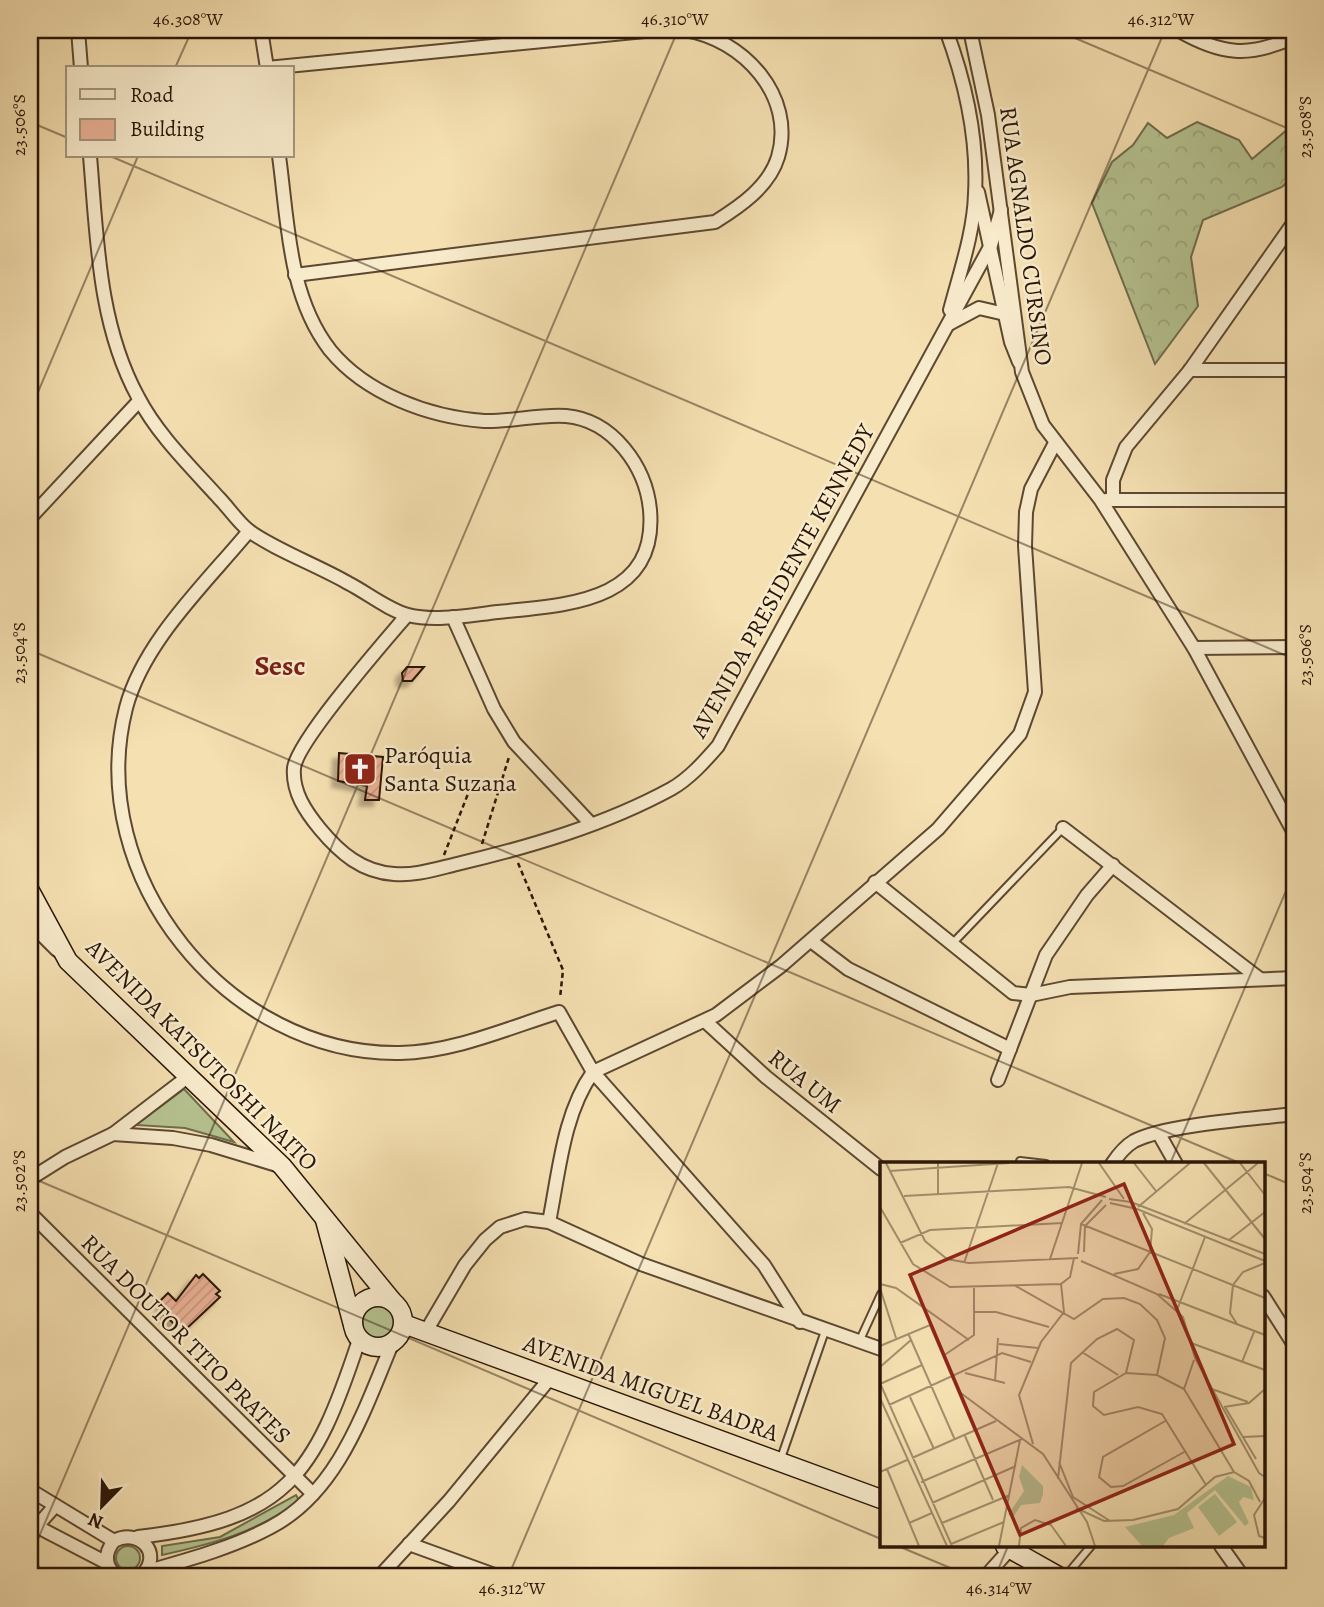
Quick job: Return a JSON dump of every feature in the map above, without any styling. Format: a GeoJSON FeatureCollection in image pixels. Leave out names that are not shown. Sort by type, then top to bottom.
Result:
{"type":"FeatureCollection","features":[{"type":"Feature","properties":{"kind":"main road","name":"AVENIDA KATSUTOSHI NAITO"},"geometry":{"type":"LineString","coordinates":[[30,891],[68,961],[282,1166],[323,1214]]}},
{"type":"Feature","properties":{"kind":"main road"},"geometry":{"type":"LineString","coordinates":[[323,1214],[403,1316],[404,1324],[398,1339],[392,1344],[376,1348],[356,1334],[323,1214]]}},
{"type":"Feature","properties":{"kind":"main road"},"geometry":{"type":"LineString","coordinates":[[356,1334],[353,1319],[361,1304],[377,1297],[393,1302]]}},
{"type":"Feature","properties":{"kind":"main road","name":"AVENIDA MIGUEL BADRA"},"geometry":{"type":"LineString","coordinates":[[404,1324],[880,1499]]}},
{"type":"Feature","properties":{"kind":"main road"},"geometry":{"type":"LineString","coordinates":[[1010,1548],[1063,1577]]}},
{"type":"Feature","properties":{"kind":"street"},"geometry":{"type":"LineString","coordinates":[[78,30],[81,66]]}},
{"type":"Feature","properties":{"kind":"street"},"geometry":{"type":"LineString","coordinates":[[261,30],[267,66]]}},
{"type":"Feature","properties":{"kind":"street"},"geometry":{"type":"LineString","coordinates":[[287,66],[655,30]]}},
{"type":"Feature","properties":{"kind":"street"},"geometry":{"type":"LineString","coordinates":[[295,275],[715,222],[742,205],[765,180],[778,159],[781,131],[772,92],[757,68],[740,51],[704,33],[685,30]]}},
{"type":"Feature","properties":{"kind":"street"},"geometry":{"type":"LineString","coordinates":[[946,30],[962,81],[972,133],[975,180],[1011,342],[1023,372]]}},
{"type":"Feature","properties":{"kind":"street"},"geometry":{"type":"LineString","coordinates":[[1178,30],[1210,46],[1239,53],[1268,49],[1294,37]]}},
{"type":"Feature","properties":{"kind":"street"},"geometry":{"type":"LineString","coordinates":[[950,43],[971,32]]}},
{"type":"Feature","properties":{"kind":"street","name":"RUA AGNALDO CURSINO"},"geometry":{"type":"LineString","coordinates":[[971,32],[988,115],[1023,372],[1042,425],[1106,500],[1194,648],[1294,833]]}},
{"type":"Feature","properties":{"kind":"street"},"geometry":{"type":"LineString","coordinates":[[90,158],[100,260],[114,348],[139,401],[182,457],[249,531],[407,615],[453,617],[570,604],[618,587],[635,569],[648,543],[650,514],[646,487],[635,462],[617,442],[595,425],[568,416],[484,421],[417,407],[375,388],[331,350],[310,316],[295,275],[279,158]]}},
{"type":"Feature","properties":{"kind":"street","name":"AVENIDA PRESIDENTE KENNEDY"},"geometry":{"type":"LineString","coordinates":[[946,327],[968,240],[975,180]]}},
{"type":"Feature","properties":{"kind":"street","name":"AVENIDA PRESIDENTE KENNEDY"},"geometry":{"type":"LineString","coordinates":[[407,615],[323,719],[298,755],[294,768],[302,807],[338,851],[356,863],[393,874],[412,874],[513,850],[591,824],[673,788],[718,746],[990,245],[1000,209]]}},
{"type":"Feature","properties":{"kind":"street"},"geometry":{"type":"LineString","coordinates":[[1292,229],[1190,370],[1126,447],[1106,500],[1294,500]]}},
{"type":"Feature","properties":{"kind":"street"},"geometry":{"type":"LineString","coordinates":[[968,240],[982,240],[990,245],[1012,290]]}},
{"type":"Feature","properties":{"kind":"street"},"geometry":{"type":"LineString","coordinates":[[946,327],[979,308],[1005,314]]}},
{"type":"Feature","properties":{"kind":"street"},"geometry":{"type":"LineString","coordinates":[[1190,370],[1294,370]]}},
{"type":"Feature","properties":{"kind":"street"},"geometry":{"type":"LineString","coordinates":[[30,518],[139,401]]}},
{"type":"Feature","properties":{"kind":"street"},"geometry":{"type":"LineString","coordinates":[[549,1222],[573,1108],[580,1089],[593,1072],[705,1021],[811,941],[938,829],[1003,757],[1020,734],[1035,692],[1025,559],[1026,512],[1031,489],[1055,443]]}},
{"type":"Feature","properties":{"kind":"street"},"geometry":{"type":"LineString","coordinates":[[249,531],[150,652],[126,707],[118,766],[124,822],[145,890],[180,943],[218,985],[287,1028],[323,1041],[386,1052],[434,1051],[559,1012],[593,1072],[764,1265],[800,1322]]}},
{"type":"Feature","properties":{"kind":"street"},"geometry":{"type":"LineString","coordinates":[[453,617],[494,709],[514,742],[591,824]]}},
{"type":"Feature","properties":{"kind":"street"},"geometry":{"type":"LineString","coordinates":[[1194,648],[1294,647]]}},
{"type":"Feature","properties":{"kind":"street"},"geometry":{"type":"LineString","coordinates":[[1063,828],[1260,979]]}},
{"type":"Feature","properties":{"kind":"street"},"geometry":{"type":"LineString","coordinates":[[999,1080],[1046,955],[1087,895],[1113,864]]}},
{"type":"Feature","properties":{"kind":"street"},"geometry":{"type":"LineString","coordinates":[[875,882],[950,946],[1013,993],[1031,995],[1070,987],[1294,978]]}},
{"type":"Feature","properties":{"kind":"street"},"geometry":{"type":"LineString","coordinates":[[30,923],[68,961]]}},
{"type":"Feature","properties":{"kind":"street"},"geometry":{"type":"LineString","coordinates":[[811,941],[848,969],[1010,1049]]}},
{"type":"Feature","properties":{"kind":"street","name":"RUA UM"},"geometry":{"type":"LineString","coordinates":[[705,1021],[766,1077],[880,1168]]}},
{"type":"Feature","properties":{"kind":"street"},"geometry":{"type":"LineString","coordinates":[[30,1179],[65,1157],[113,1134],[190,1075]]}},
{"type":"Feature","properties":{"kind":"street"},"geometry":{"type":"LineString","coordinates":[[1113,1162],[1119,1153],[1135,1141],[1159,1134],[1294,1114]]}},
{"type":"Feature","properties":{"kind":"street"},"geometry":{"type":"LineString","coordinates":[[113,1134],[198,1143],[282,1166]]}},
{"type":"Feature","properties":{"kind":"street"},"geometry":{"type":"LineString","coordinates":[[1159,1134],[1176,1162]]}},
{"type":"Feature","properties":{"kind":"street","name":"RUA DOUTOR TITO PRATES"},"geometry":{"type":"LineString","coordinates":[[30,1213],[313,1494]]}},
{"type":"Feature","properties":{"kind":"street"},"geometry":{"type":"LineString","coordinates":[[425,1333],[465,1265],[485,1240],[500,1227],[526,1219],[549,1222],[640,1264],[880,1349]]}},
{"type":"Feature","properties":{"kind":"street"},"geometry":{"type":"LineString","coordinates":[[1264,1298],[1294,1346]]}},
{"type":"Feature","properties":{"kind":"street"},"geometry":{"type":"LineString","coordinates":[[107,1563],[109,1547],[114,1541],[127,1536],[138,1537],[223,1522],[257,1507],[295,1478],[331,1422],[356,1334]]}},
{"type":"Feature","properties":{"kind":"street"},"geometry":{"type":"LineString","coordinates":[[142,1575],[272,1527],[313,1494],[341,1457],[392,1344]]}},
{"type":"Feature","properties":{"kind":"street"},"geometry":{"type":"LineString","coordinates":[[379,1577],[449,1501],[551,1377]]}},
{"type":"Feature","properties":{"kind":"street"},"geometry":{"type":"LineString","coordinates":[[30,1490],[114,1541]]}},
{"type":"Feature","properties":{"kind":"street"},"geometry":{"type":"LineString","coordinates":[[54,1507],[32,1528],[107,1563],[118,1577]]}},
{"type":"Feature","properties":{"kind":"street"},"geometry":{"type":"LineString","coordinates":[[138,1537],[146,1544],[151,1556],[142,1575]]}},
{"type":"Feature","properties":{"kind":"street"},"geometry":{"type":"LineString","coordinates":[[409,1544],[500,1577]]}},
{"type":"Feature","properties":{"kind":"street"},"geometry":{"type":"LineString","coordinates":[[985,1577],[1007,1548]]}},
{"type":"Feature","properties":{"kind":"street"},"geometry":{"type":"LineString","coordinates":[[1222,1548],[1243,1577]]}},
{"type":"Feature","properties":{"kind":"street"},"geometry":{"type":"LineString","coordinates":[[30,1562],[34,1577]]}},
{"type":"Feature","properties":{"kind":"lane"},"geometry":{"type":"LineString","coordinates":[[950,946],[1063,828]]}},
{"type":"Feature","properties":{"kind":"lane"},"geometry":{"type":"LineString","coordinates":[[1020,1161],[1029,1162]]}},
{"type":"Feature","properties":{"kind":"lane"},"geometry":{"type":"LineString","coordinates":[[859,1342],[880,1296]]}},
{"type":"Feature","properties":{"kind":"lane"},"geometry":{"type":"LineString","coordinates":[[780,1461],[825,1331]]}},
{"type":"Feature","properties":{"kind":"lane"},"geometry":{"type":"LineString","coordinates":[[1063,1577],[1089,1548]]}},
{"type":"Feature","properties":{"kind":"path"},"geometry":{"type":"LineString","coordinates":[[481,847],[510,754]]}},
{"type":"Feature","properties":{"kind":"path"},"geometry":{"type":"LineString","coordinates":[[443,858],[472,781]]}},
{"type":"Feature","properties":{"kind":"path"},"geometry":{"type":"LineString","coordinates":[[513,850],[563,970],[559,1012]]}},
{"type":"Feature","properties":{"kind":"green space"},"geometry":{"type":"Polygon","coordinates":[[[1197,122],[1239,140],[1252,159],[1294,124],[1294,176],[1282,187],[1203,220],[1191,257],[1198,306],[1155,364],[1092,203],[1112,162],[1133,145],[1148,123],[1167,138],[1197,122]]]}},
{"type":"Feature","properties":{"kind":"green space"},"geometry":{"type":"Polygon","coordinates":[[[184,1089],[234,1142],[185,1128],[136,1125],[184,1089]]]}},
{"type":"Feature","properties":{"kind":"green space"},"geometry":{"type":"Polygon","coordinates":[[[379,1306],[391,1311],[396,1323],[391,1335],[379,1340],[367,1335],[362,1323],[367,1311],[379,1306]]]}},
{"type":"Feature","properties":{"kind":"green space"},"geometry":{"type":"Polygon","coordinates":[[[296,1495],[299,1500],[251,1529],[162,1555],[162,1546],[220,1537],[296,1495]]]}},
{"type":"Feature","properties":{"kind":"green space"},"geometry":{"type":"Polygon","coordinates":[[[128,1546],[139,1553],[140,1558],[133,1569],[128,1570],[117,1563],[116,1558],[123,1547],[128,1546]]]}},
{"type":"Feature","properties":{"kind":"building"},"geometry":{"type":"Polygon","coordinates":[[[407,667],[424,667],[412,681],[403,681],[402,673],[407,667]]]}},
{"type":"Feature","properties":{"kind":"building","name":"Paróquia Santa Suzana"},"geometry":{"type":"Polygon","coordinates":[[[339,753],[383,757],[379,800],[365,800],[367,786],[338,781],[339,753]]]}},
{"type":"Feature","properties":{"kind":"building"},"geometry":{"type":"Polygon","coordinates":[[[203,1274],[220,1291],[216,1294],[220,1297],[183,1332],[161,1312],[165,1306],[160,1301],[168,1293],[176,1301],[196,1275],[199,1278],[203,1274]]]}},
{"type":"Feature","properties":{"kind":"place","name":"Paróquia Santa Suzana"},"geometry":{"type":"Point","coordinates":[360,769]}},
{"type":"Feature","properties":{"kind":"district","name":"Sesc"},"geometry":{"type":"Point","coordinates":[280,665]}}]}
